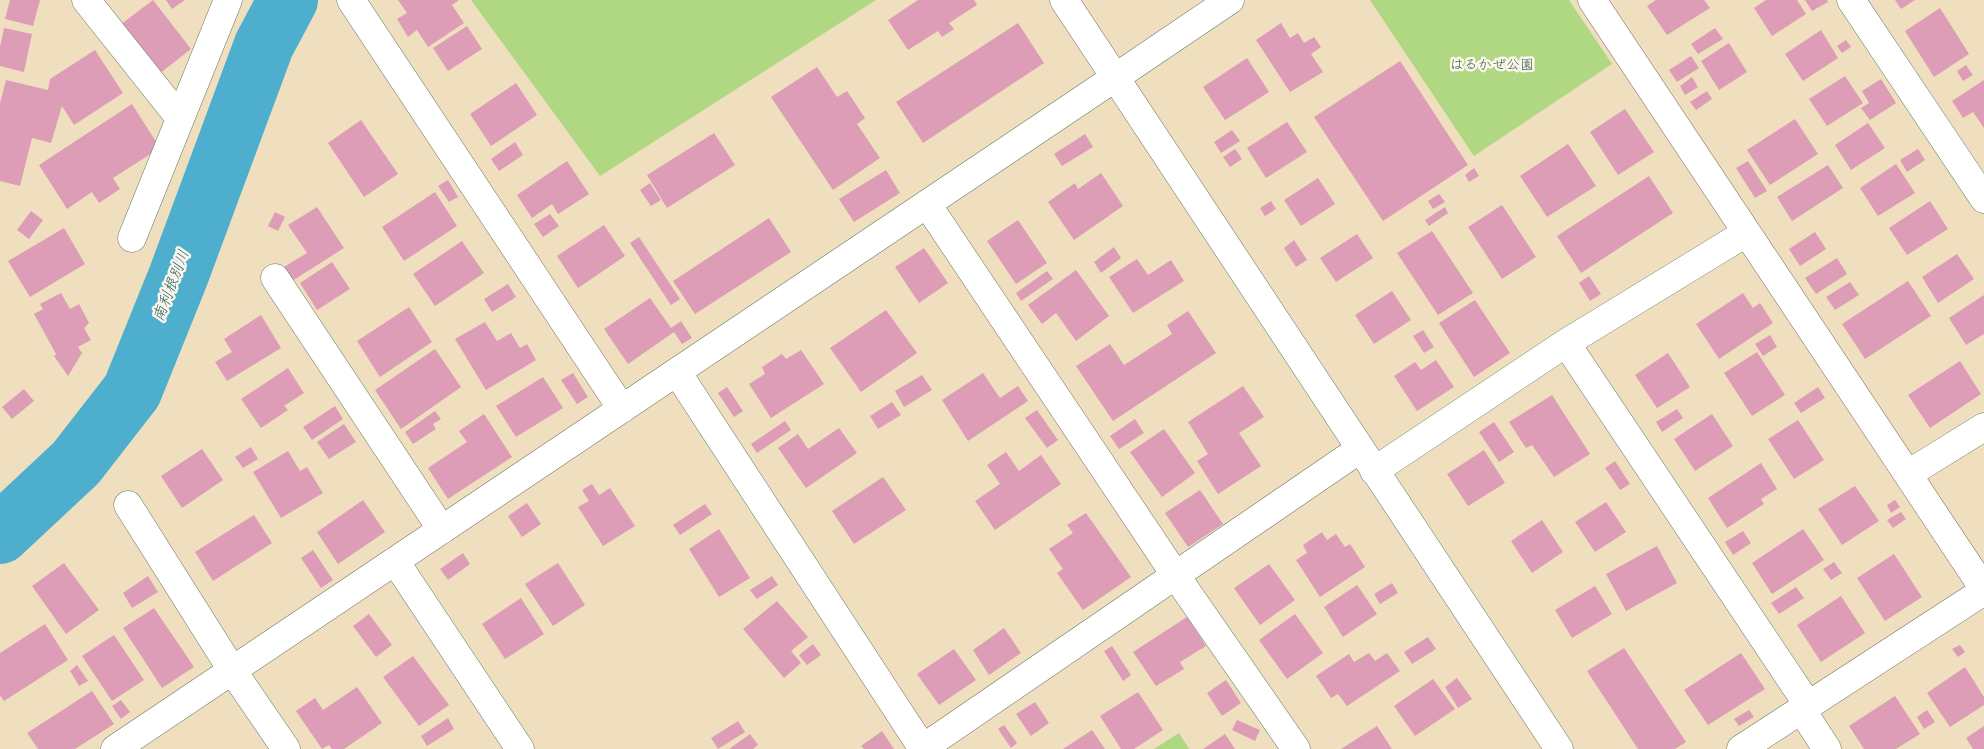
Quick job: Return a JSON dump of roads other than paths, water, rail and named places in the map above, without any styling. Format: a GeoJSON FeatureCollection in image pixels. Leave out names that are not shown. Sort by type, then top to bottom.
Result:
{"type":"FeatureCollection","features":[{"type":"Feature","properties":{"kind":"street"},"geometry":{"type":"LineString","coordinates":[[86,0],[179,118]]}},
{"type":"Feature","properties":{"kind":"street"},"geometry":{"type":"LineString","coordinates":[[132,238],[228,0]]}},
{"type":"Feature","properties":{"kind":"street"},"geometry":{"type":"LineString","coordinates":[[1064,0],[1559,749]]}},
{"type":"Feature","properties":{"kind":"street"},"geometry":{"type":"LineString","coordinates":[[115,749],[1230,0]]}},
{"type":"Feature","properties":{"kind":"street"},"geometry":{"type":"LineString","coordinates":[[1592,0],[1984,590],[1741,749]]}},
{"type":"Feature","properties":{"kind":"street"},"geometry":{"type":"LineString","coordinates":[[1851,0],[1984,199]]}},
{"type":"Feature","properties":{"kind":"street"},"geometry":{"type":"LineString","coordinates":[[351,1],[622,409]]}},
{"type":"Feature","properties":{"kind":"street"},"geometry":{"type":"LineString","coordinates":[[927,204],[1176,576],[1296,749]]}},
{"type":"Feature","properties":{"kind":"street"},"geometry":{"type":"LineString","coordinates":[[677,372],[923,749],[1176,576],[1746,233]]}},
{"type":"Feature","properties":{"kind":"street"},"geometry":{"type":"LineString","coordinates":[[275,278],[442,530]]}},
{"type":"Feature","properties":{"kind":"street"},"geometry":{"type":"LineString","coordinates":[[1566,343],[1804,707],[1827,749]]}},
{"type":"Feature","properties":{"kind":"street"},"geometry":{"type":"LineString","coordinates":[[1908,474],[1984,427]]}},
{"type":"Feature","properties":{"kind":"street"},"geometry":{"type":"LineString","coordinates":[[128,505],[232,670],[286,749]]}},
{"type":"Feature","properties":{"kind":"street"},"geometry":{"type":"LineString","coordinates":[[395,561],[520,749]]}},
{"type":"Feature","properties":{"kind":"waterway","name":"南利根別川"},"geometry":{"type":"LineString","coordinates":[[0,534],[76,463],[132,391],[178,277],[264,45],[288,0]]}},
{"type":"Feature","properties":{"kind":"park label","name":"はるかぜ公園"},"geometry":{"type":"Point","coordinates":[1492,65]}}]}
